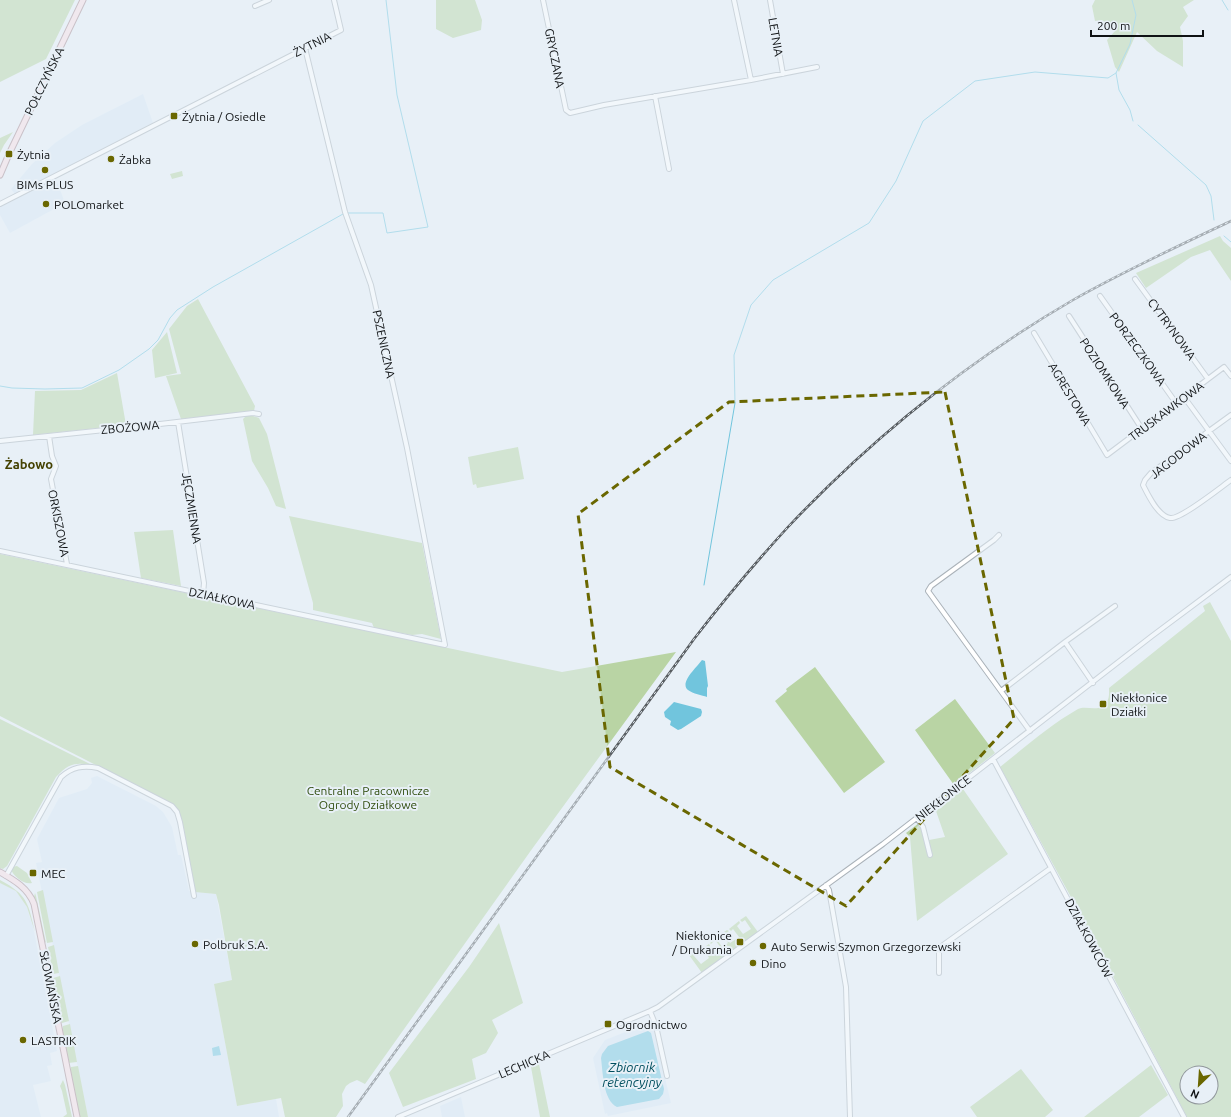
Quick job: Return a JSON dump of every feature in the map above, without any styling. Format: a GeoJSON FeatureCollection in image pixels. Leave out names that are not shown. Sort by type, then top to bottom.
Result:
{"type":"FeatureCollection","features":[{"type":"Feature","properties":{"kind":"main road","name":"POŁCZYŃSKA"},"geometry":{"type":"LineString","coordinates":[[0,175],[83,0]]}},
{"type":"Feature","properties":{"kind":"main road","name":"POŁCZYŃSKA"},"geometry":{"type":"LineString","coordinates":[[0,169],[5,162]]}},
{"type":"Feature","properties":{"kind":"main road","name":"SŁOWIAŃSKA"},"geometry":{"type":"LineString","coordinates":[[0,872],[23,887],[34,904],[77,1117]]}},
{"type":"Feature","properties":{"kind":"street"},"geometry":{"type":"LineString","coordinates":[[255,6],[268,0]]}},
{"type":"Feature","properties":{"kind":"street","name":"ŻYTNIA"},"geometry":{"type":"LineString","coordinates":[[0,204],[341,30],[334,0]]}},
{"type":"Feature","properties":{"kind":"street","name":"GRYCZANA"},"geometry":{"type":"LineString","coordinates":[[543,0],[566,110],[570,113],[604,104],[655,96]]}},
{"type":"Feature","properties":{"kind":"street"},"geometry":{"type":"LineString","coordinates":[[734,0],[751,80]]}},
{"type":"Feature","properties":{"kind":"street","name":"LETNIA"},"geometry":{"type":"LineString","coordinates":[[770,0],[783,74]]}},
{"type":"Feature","properties":{"kind":"street","name":"PSZENICZNA"},"geometry":{"type":"LineString","coordinates":[[305,48],[345,212],[371,285],[407,448],[445,645]]}},
{"type":"Feature","properties":{"kind":"street"},"geometry":{"type":"LineString","coordinates":[[670,169],[655,96],[817,67]]}},
{"type":"Feature","properties":{"kind":"street","name":"CYTRYNOWA"},"geometry":{"type":"LineString","coordinates":[[1135,279],[1208,379]]}},
{"type":"Feature","properties":{"kind":"street","name":"PORZECZKOWA"},"geometry":{"type":"LineString","coordinates":[[1100,296],[1176,403]]}},
{"type":"Feature","properties":{"kind":"street","name":"POZIOMKOWA"},"geometry":{"type":"LineString","coordinates":[[1069,316],[1142,429]]}},
{"type":"Feature","properties":{"kind":"street","name":"AGRESTOWA"},"geometry":{"type":"LineString","coordinates":[[1034,333],[1106,455]]}},
{"type":"Feature","properties":{"kind":"street","name":"TRUSKAWKOWA"},"geometry":{"type":"LineString","coordinates":[[1106,455],[1224,366],[1231,376]]}},
{"type":"Feature","properties":{"kind":"street"},"geometry":{"type":"LineString","coordinates":[[1184,397],[1210,430],[1231,461]]}},
{"type":"Feature","properties":{"kind":"street","name":"ZBOŻOWA"},"geometry":{"type":"LineString","coordinates":[[0,441],[253,413],[259,414]]}},
{"type":"Feature","properties":{"kind":"street","name":"JAGODOWA"},"geometry":{"type":"LineString","coordinates":[[1231,415],[1151,472],[1145,480],[1144,485],[1149,497],[1161,513],[1170,518],[1174,518],[1184,514],[1231,480]]}},
{"type":"Feature","properties":{"kind":"street","name":"JĘCZMIENNA"},"geometry":{"type":"LineString","coordinates":[[178,422],[204,583],[203,594]]}},
{"type":"Feature","properties":{"kind":"street","name":"ORKISZOWA"},"geometry":{"type":"LineString","coordinates":[[49,436],[52,456],[56,466],[50,479],[67,564]]}},
{"type":"Feature","properties":{"kind":"street"},"geometry":{"type":"LineString","coordinates":[[999,535],[931,586],[928,591],[1030,731]]}},
{"type":"Feature","properties":{"kind":"street","name":"DZIAŁKOWA"},"geometry":{"type":"LineString","coordinates":[[0,551],[445,645]]}},
{"type":"Feature","properties":{"kind":"street","name":"NIEKŁONICE"},"geometry":{"type":"LineString","coordinates":[[650,1011],[677,993],[917,818],[1152,636],[1231,577]]}},
{"type":"Feature","properties":{"kind":"street"},"geometry":{"type":"LineString","coordinates":[[1001,691],[1114,606]]}},
{"type":"Feature","properties":{"kind":"street"},"geometry":{"type":"LineString","coordinates":[[1065,642],[1093,682]]}},
{"type":"Feature","properties":{"kind":"street","name":"DZIAŁKOWCÓW"},"geometry":{"type":"LineString","coordinates":[[993,759],[1183,1117]]}},
{"type":"Feature","properties":{"kind":"street"},"geometry":{"type":"LineString","coordinates":[[6,876],[61,778],[74,768],[90,766],[98,768],[172,806],[177,812],[194,896]]}},
{"type":"Feature","properties":{"kind":"street"},"geometry":{"type":"LineString","coordinates":[[917,818],[923,827],[930,855]]}},
{"type":"Feature","properties":{"kind":"street"},"geometry":{"type":"LineString","coordinates":[[939,973],[939,948],[1051,868]]}},
{"type":"Feature","properties":{"kind":"street"},"geometry":{"type":"LineString","coordinates":[[826,885],[830,890],[846,987],[850,1117]]}},
{"type":"Feature","properties":{"kind":"street"},"geometry":{"type":"LineString","coordinates":[[650,1011],[656,1026],[667,1076]]}},
{"type":"Feature","properties":{"kind":"street","name":"LECHICKA"},"geometry":{"type":"LineString","coordinates":[[398,1117],[650,1011]]}},
{"type":"Feature","properties":{"kind":"highlighted area"},"geometry":{"type":"Polygon","coordinates":[[[945,392],[1014,719],[846,906],[610,767],[578,514],[729,402],[945,392]]]}},
{"type":"Feature","properties":{"kind":"shaded area"},"geometry":{"type":"Polygon","coordinates":[[[143,94],[153,123],[15,194],[11,189],[32,164],[55,143],[82,125],[143,94]]]}},
{"type":"Feature","properties":{"kind":"shaded area"},"geometry":{"type":"Polygon","coordinates":[[[56,179],[65,203],[10,233],[0,215],[0,207],[56,179]]]}},
{"type":"Feature","properties":{"kind":"shaded area"},"geometry":{"type":"Polygon","coordinates":[[[97,776],[156,806],[163,812],[172,827],[178,855],[181,855],[189,891],[216,894],[232,980],[214,984],[237,1106],[276,1099],[279,1117],[88,1117],[36,863],[42,862],[37,839],[59,798],[87,789],[92,783],[91,778],[97,776]]]}},
{"type":"Feature","properties":{"kind":"shaded area"},"geometry":{"type":"Polygon","coordinates":[[[0,883],[16,891],[27,907],[32,921],[57,1051],[50,1053],[52,1065],[47,1066],[51,1081],[33,1085],[41,1117],[0,1117],[0,883]]]}},
{"type":"Feature","properties":{"kind":"shaded area","name":"Zbiornik retencyjny"},"geometry":{"type":"Polygon","coordinates":[[[646,1024],[653,1027],[671,1103],[608,1116],[607,1113],[605,1114],[593,1058],[605,1040],[646,1024]]]}},
{"type":"Feature","properties":{"kind":"shaded area"},"geometry":{"type":"Polygon","coordinates":[[[461,1097],[465,1117],[442,1117],[440,1106],[461,1097]]]}},
{"type":"Feature","properties":{"kind":"green space"},"geometry":{"type":"Polygon","coordinates":[[[0,0],[75,0],[46,59],[0,82],[0,0]]]}},
{"type":"Feature","properties":{"kind":"green space"},"geometry":{"type":"Polygon","coordinates":[[[436,0],[475,0],[482,20],[481,30],[453,38],[436,29],[436,0]]]}},
{"type":"Feature","properties":{"kind":"green space"},"geometry":{"type":"Polygon","coordinates":[[[1095,0],[1194,0],[1183,7],[1188,16],[1180,27],[1183,41],[1183,67],[1157,51],[1137,32],[1119,72],[1115,67],[1107,40],[1115,31],[1116,26],[1108,25],[1102,20],[1095,21],[1092,6],[1095,0]]]}},
{"type":"Feature","properties":{"kind":"green space"},"geometry":{"type":"Polygon","coordinates":[[[13,132],[4,145],[0,153],[0,138],[13,132]]]}},
{"type":"Feature","properties":{"kind":"green space"},"geometry":{"type":"Polygon","coordinates":[[[182,171],[183,176],[172,179],[170,174],[182,171]]]}},
{"type":"Feature","properties":{"kind":"green space"},"geometry":{"type":"Polygon","coordinates":[[[1220,236],[1231,248],[1231,281],[1210,250],[1191,257],[1146,288],[1136,273],[1220,236]]]}},
{"type":"Feature","properties":{"kind":"green space"},"geometry":{"type":"Polygon","coordinates":[[[198,299],[255,406],[254,411],[181,419],[166,376],[181,374],[169,329],[187,306],[198,299]]]}},
{"type":"Feature","properties":{"kind":"green space"},"geometry":{"type":"Polygon","coordinates":[[[167,332],[177,373],[155,378],[152,350],[167,332]]]}},
{"type":"Feature","properties":{"kind":"green space"},"geometry":{"type":"Polygon","coordinates":[[[117,373],[126,425],[33,435],[35,391],[81,390],[117,373]]]}},
{"type":"Feature","properties":{"kind":"green space"},"geometry":{"type":"Polygon","coordinates":[[[246,416],[259,418],[267,434],[286,509],[276,506],[268,488],[252,461],[243,419],[246,416]]]}},
{"type":"Feature","properties":{"kind":"green space"},"geometry":{"type":"Polygon","coordinates":[[[518,447],[524,479],[477,488],[476,484],[473,485],[468,457],[518,447]]]}},
{"type":"Feature","properties":{"kind":"green space"},"geometry":{"type":"Polygon","coordinates":[[[289,516],[422,543],[441,639],[422,634],[412,635],[374,628],[372,623],[313,610],[313,603],[289,516]]]}},
{"type":"Feature","properties":{"kind":"green space"},"geometry":{"type":"Polygon","coordinates":[[[173,530],[181,586],[141,578],[134,532],[173,530]]]}},
{"type":"Feature","properties":{"kind":"green space","name":"Centralne Pracownicze Ogrody Działkowe"},"geometry":{"type":"Polygon","coordinates":[[[0,554],[562,672],[676,652],[532,849],[365,1084],[357,1080],[346,1086],[342,1094],[343,1106],[336,1117],[285,1117],[281,1098],[237,1106],[214,984],[232,980],[219,905],[216,894],[195,892],[190,866],[174,805],[0,716],[0,554]]]}},
{"type":"Feature","properties":{"kind":"green space"},"geometry":{"type":"Polygon","coordinates":[[[1210,602],[1231,641],[1231,1117],[1187,1117],[1181,1105],[1219,1105],[1219,1065],[1179,1065],[1179,1102],[1078,910],[1000,767],[1048,729],[1078,709],[1098,708],[1104,705],[1108,699],[1109,688],[1205,611],[1203,606],[1210,602]]]}},
{"type":"Feature","properties":{"kind":"green space"},"geometry":{"type":"Polygon","coordinates":[[[815,667],[885,762],[844,793],[775,701],[787,691],[786,689],[815,667]]]}},
{"type":"Feature","properties":{"kind":"green space"},"geometry":{"type":"Polygon","coordinates":[[[955,699],[995,753],[954,785],[915,730],[955,699]]]}},
{"type":"Feature","properties":{"kind":"green space"},"geometry":{"type":"Polygon","coordinates":[[[0,719],[90,764],[71,765],[56,777],[7,866],[3,869],[0,868],[0,719]]]}},
{"type":"Feature","properties":{"kind":"green space"},"geometry":{"type":"Polygon","coordinates":[[[963,789],[1008,854],[917,921],[910,837],[906,833],[919,823],[930,848],[929,840],[945,837],[936,811],[963,789]]]}},
{"type":"Feature","properties":{"kind":"green space"},"geometry":{"type":"Polygon","coordinates":[[[17,866],[27,873],[32,883],[22,881],[14,874],[11,869],[12,867],[17,866]]]}},
{"type":"Feature","properties":{"kind":"green space"},"geometry":{"type":"Polygon","coordinates":[[[0,880],[22,895],[31,914],[35,932],[27,907],[16,891],[0,883],[0,880]]]}},
{"type":"Feature","properties":{"kind":"green space"},"geometry":{"type":"Polygon","coordinates":[[[43,890],[53,942],[47,943],[37,892],[43,890]]]}},
{"type":"Feature","properties":{"kind":"green space"},"geometry":{"type":"Polygon","coordinates":[[[35,893],[46,943],[44,941],[34,897],[35,893]]]}},
{"type":"Feature","properties":{"kind":"green space"},"geometry":{"type":"Polygon","coordinates":[[[746,916],[758,932],[702,973],[689,955],[696,949],[699,953],[694,956],[701,964],[709,958],[704,950],[701,953],[699,951],[709,944],[710,946],[707,948],[713,956],[722,949],[715,940],[711,944],[710,943],[716,938],[722,947],[728,943],[721,934],[727,930],[729,931],[724,935],[730,943],[739,937],[733,929],[731,931],[729,929],[739,921],[740,923],[737,926],[743,934],[751,929],[745,920],[742,922],[740,920],[746,916]]]}},
{"type":"Feature","properties":{"kind":"green space"},"geometry":{"type":"Polygon","coordinates":[[[499,923],[523,1003],[492,1020],[498,1033],[486,1053],[472,1059],[476,1079],[403,1107],[389,1073],[469,967],[499,923]]]}},
{"type":"Feature","properties":{"kind":"green space"},"geometry":{"type":"Polygon","coordinates":[[[54,945],[59,973],[53,974],[48,947],[54,945]]]}},
{"type":"Feature","properties":{"kind":"green space"},"geometry":{"type":"Polygon","coordinates":[[[60,976],[69,1021],[62,1023],[59,1020],[52,980],[53,978],[60,976]]]}},
{"type":"Feature","properties":{"kind":"green space"},"geometry":{"type":"Polygon","coordinates":[[[70,1024],[77,1062],[68,1063],[62,1030],[63,1026],[70,1024]]]}},
{"type":"Feature","properties":{"kind":"green space"},"geometry":{"type":"Polygon","coordinates":[[[539,1064],[550,1117],[540,1117],[531,1067],[539,1064]]]}},
{"type":"Feature","properties":{"kind":"green space"},"geometry":{"type":"Polygon","coordinates":[[[1151,1065],[1168,1095],[1139,1117],[1084,1117],[1151,1065]]]}},
{"type":"Feature","properties":{"kind":"green space"},"geometry":{"type":"Polygon","coordinates":[[[78,1066],[88,1117],[79,1117],[70,1070],[71,1067],[78,1066]]]}},
{"type":"Feature","properties":{"kind":"green space"},"geometry":{"type":"Polygon","coordinates":[[[1021,1069],[1053,1110],[1045,1117],[977,1117],[970,1107],[1021,1069]]]}},
{"type":"Feature","properties":{"kind":"green space"},"geometry":{"type":"Polygon","coordinates":[[[63,1080],[72,1117],[63,1117],[67,1114],[60,1086],[63,1080]]]}},
{"type":"Feature","properties":{"kind":"water"},"geometry":{"type":"Polygon","coordinates":[[[702,660],[705,661],[708,686],[707,697],[692,692],[686,687],[687,679],[702,660]]]}},
{"type":"Feature","properties":{"kind":"water"},"geometry":{"type":"Polygon","coordinates":[[[674,702],[701,709],[701,716],[678,730],[670,725],[671,721],[665,717],[664,712],[674,702]]]}},
{"type":"Feature","properties":{"kind":"water","name":"Zbiornik retencyjny"},"geometry":{"type":"Polygon","coordinates":[[[648,1031],[651,1033],[664,1089],[663,1094],[659,1099],[617,1107],[612,1104],[604,1086],[601,1058],[602,1054],[608,1046],[648,1031]]]}},
{"type":"Feature","properties":{"kind":"water"},"geometry":{"type":"Polygon","coordinates":[[[219,1046],[221,1055],[213,1056],[212,1048],[219,1046]]]}},
{"type":"Feature","properties":{"kind":"waterway"},"geometry":{"type":"LineString","coordinates":[[347,213],[383,213],[387,233],[428,227],[397,95],[386,0]]}},
{"type":"Feature","properties":{"kind":"waterway"},"geometry":{"type":"LineString","coordinates":[[1132,0],[1136,15],[1130,44],[1116,73],[1119,90],[1130,110],[1133,121]]}},
{"type":"Feature","properties":{"kind":"waterway"},"geometry":{"type":"LineString","coordinates":[[1222,0],[1228,10]]}},
{"type":"Feature","properties":{"kind":"waterway"},"geometry":{"type":"LineString","coordinates":[[704,585],[735,403],[734,355],[751,305],[773,280],[869,223],[896,181],[923,121],[975,81],[1035,72],[1108,78],[1116,73]]}},
{"type":"Feature","properties":{"kind":"waterway"},"geometry":{"type":"LineString","coordinates":[[1138,125],[1206,185],[1211,196],[1214,220]]}},
{"type":"Feature","properties":{"kind":"waterway"},"geometry":{"type":"LineString","coordinates":[[0,386],[45,389],[82,388],[119,370],[149,349],[158,340],[170,318],[177,310],[213,287],[343,214]]}},
{"type":"Feature","properties":{"kind":"waterway"},"geometry":{"type":"LineString","coordinates":[[1224,236],[1231,242]]}},
{"type":"Feature","properties":{"kind":"railway"},"geometry":{"type":"LineString","coordinates":[[348,1117],[694,639],[764,554],[820,494],[922,403],[996,349],[1092,289],[1231,221]]}},
{"type":"Feature","properties":{"kind":"place","name":"Żytnia / Osiedle"},"geometry":{"type":"Point","coordinates":[174,116]}},
{"type":"Feature","properties":{"kind":"place","name":"Żytnia"},"geometry":{"type":"Point","coordinates":[9,154]}},
{"type":"Feature","properties":{"kind":"place","name":"Żabka"},"geometry":{"type":"Point","coordinates":[111,159]}},
{"type":"Feature","properties":{"kind":"place","name":"BIMs PLUS"},"geometry":{"type":"Point","coordinates":[45,170]}},
{"type":"Feature","properties":{"kind":"place","name":"POLOmarket"},"geometry":{"type":"Point","coordinates":[46,204]}},
{"type":"Feature","properties":{"kind":"place","name":"Niekłonice Działki"},"geometry":{"type":"Point","coordinates":[1103,704]}},
{"type":"Feature","properties":{"kind":"place","name":"MEC"},"geometry":{"type":"Point","coordinates":[33,873]}},
{"type":"Feature","properties":{"kind":"place","name":"Niekłonice / Drukarnia"},"geometry":{"type":"Point","coordinates":[740,942]}},
{"type":"Feature","properties":{"kind":"place","name":"Polbruk S.A."},"geometry":{"type":"Point","coordinates":[195,944]}},
{"type":"Feature","properties":{"kind":"place","name":"Auto Serwis Szymon Grzegorzewski"},"geometry":{"type":"Point","coordinates":[763,946]}},
{"type":"Feature","properties":{"kind":"place","name":"Dino"},"geometry":{"type":"Point","coordinates":[753,963]}},
{"type":"Feature","properties":{"kind":"place","name":"Ogrodnictwo"},"geometry":{"type":"Point","coordinates":[608,1024]}},
{"type":"Feature","properties":{"kind":"place","name":"LASTRIK"},"geometry":{"type":"Point","coordinates":[23,1040]}},
{"type":"Feature","properties":{"kind":"district","name":"Żabowo"},"geometry":{"type":"Point","coordinates":[29,464]}}]}
